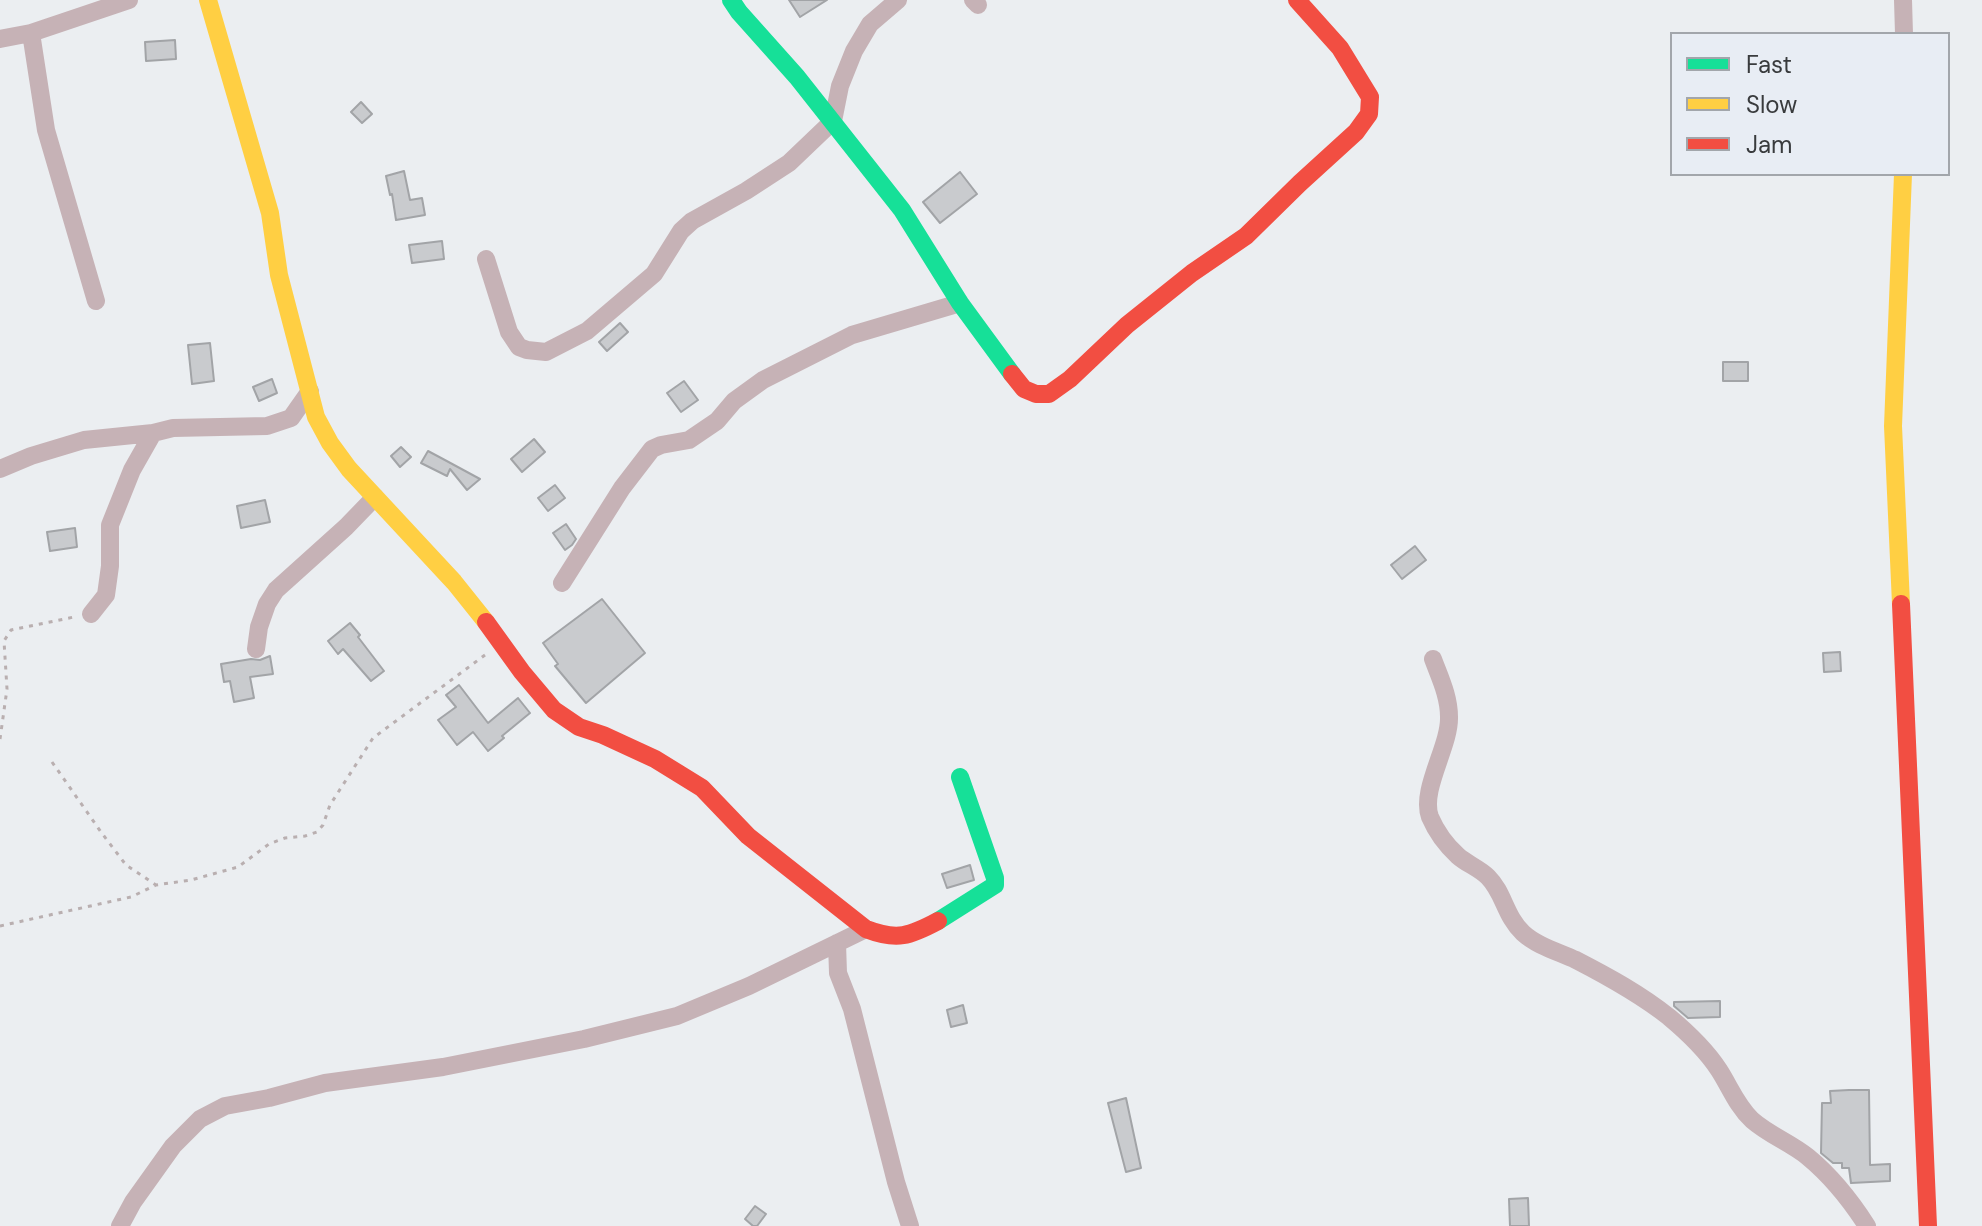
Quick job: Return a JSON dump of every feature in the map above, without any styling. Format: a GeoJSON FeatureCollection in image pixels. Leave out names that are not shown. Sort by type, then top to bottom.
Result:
{"type":"FeatureCollection","features":[{"type":"Feature","properties":{"kind":"street"},"geometry":{"type":"LineString","coordinates":[[0,39],[31,33],[129,0]]}},
{"type":"Feature","properties":{"kind":"street"},"geometry":{"type":"LineString","coordinates":[[208,0],[270,213],[279,275],[316,417],[349,469],[454,582],[554,710],[579,727],[655,759],[702,788],[748,836],[866,929],[880,935],[896,937],[917,931],[995,885],[960,777]]}},
{"type":"Feature","properties":{"kind":"street"},"geometry":{"type":"LineString","coordinates":[[731,0],[833,121],[902,210],[960,303],[1024,389],[1036,394],[1049,394],[1070,379],[1127,325],[1192,273],[1246,236],[1356,132],[1369,114],[1370,97],[1340,48],[1297,0]]}},
{"type":"Feature","properties":{"kind":"street"},"geometry":{"type":"LineString","coordinates":[[486,259],[509,332],[519,347],[546,352],[587,331],[654,274],[681,231],[692,221],[789,163],[833,121],[840,86],[854,51],[870,24],[898,0]]}},
{"type":"Feature","properties":{"kind":"street"},"geometry":{"type":"LineString","coordinates":[[1903,0],[1904,32]]}},
{"type":"Feature","properties":{"kind":"street"},"geometry":{"type":"LineString","coordinates":[[31,33],[46,130],[96,301]]}},
{"type":"Feature","properties":{"kind":"street"},"geometry":{"type":"LineString","coordinates":[[1903,176],[1893,426],[1928,1226]]}},
{"type":"Feature","properties":{"kind":"street"},"geometry":{"type":"LineString","coordinates":[[562,583],[622,488],[652,449],[689,440],[717,421],[734,401],[763,380],[852,335],[960,303]]}},
{"type":"Feature","properties":{"kind":"street"},"geometry":{"type":"LineString","coordinates":[[0,469],[84,440],[173,428],[267,426],[291,418],[310,391]]}},
{"type":"Feature","properties":{"kind":"street"},"geometry":{"type":"LineString","coordinates":[[91,614],[106,595],[110,525],[132,470],[153,433]]}},
{"type":"Feature","properties":{"kind":"street"},"geometry":{"type":"LineString","coordinates":[[256,649],[259,627],[276,590],[375,497]]}},
{"type":"Feature","properties":{"kind":"street"},"geometry":{"type":"LineString","coordinates":[[1433,659],[1448,700],[1450,719],[1447,738],[1430,788],[1429,814],[1448,845],[1490,879],[1510,919],[1525,935],[1635,992],[1672,1020],[1706,1052],[1751,1119],[1807,1156],[1833,1181],[1867,1226]]}},
{"type":"Feature","properties":{"kind":"street"},"geometry":{"type":"LineString","coordinates":[[120,1226],[133,1202],[173,1146],[200,1119],[225,1106],[325,1083],[443,1067],[584,1039],[677,1016],[749,986],[866,929]]}},
{"type":"Feature","properties":{"kind":"street"},"geometry":{"type":"LineString","coordinates":[[837,943],[838,973],[856,1022],[910,1226]]}},
{"type":"Feature","properties":{"kind":"path"},"geometry":{"type":"LineString","coordinates":[[0,739],[7,689],[4,641],[11,630],[91,614]]}},
{"type":"Feature","properties":{"kind":"path"},"geometry":{"type":"LineString","coordinates":[[0,926],[131,897],[156,885],[191,880],[238,867],[269,844],[317,832],[330,805],[373,738],[501,643]]}},
{"type":"Feature","properties":{"kind":"path"},"geometry":{"type":"LineString","coordinates":[[52,762],[126,865],[156,885]]}},
{"type":"Feature","properties":{"kind":"building"},"geometry":{"type":"Polygon","coordinates":[[[789,0],[827,0],[800,17],[789,0]]]}},
{"type":"Feature","properties":{"kind":"building"},"geometry":{"type":"Polygon","coordinates":[[[175,40],[176,59],[146,61],[145,42],[175,40]]]}},
{"type":"Feature","properties":{"kind":"building"},"geometry":{"type":"Polygon","coordinates":[[[361,102],[372,114],[362,123],[351,112],[361,102]]]}},
{"type":"Feature","properties":{"kind":"building"},"geometry":{"type":"Polygon","coordinates":[[[404,171],[410,200],[422,198],[425,215],[396,220],[386,176],[404,171]]]}},
{"type":"Feature","properties":{"kind":"building"},"geometry":{"type":"Polygon","coordinates":[[[960,172],[977,194],[940,223],[923,202],[960,172]]]}},
{"type":"Feature","properties":{"kind":"building"},"geometry":{"type":"Polygon","coordinates":[[[442,241],[444,259],[412,263],[409,245],[442,241]]]}},
{"type":"Feature","properties":{"kind":"building"},"geometry":{"type":"Polygon","coordinates":[[[620,323],[628,332],[607,351],[599,342],[620,323]]]}},
{"type":"Feature","properties":{"kind":"building"},"geometry":{"type":"Polygon","coordinates":[[[210,343],[214,381],[192,384],[188,345],[210,343]]]}},
{"type":"Feature","properties":{"kind":"building"},"geometry":{"type":"Polygon","coordinates":[[[1723,362],[1748,362],[1748,381],[1723,381],[1723,362]]]}},
{"type":"Feature","properties":{"kind":"building"},"geometry":{"type":"Polygon","coordinates":[[[272,379],[277,393],[259,401],[253,387],[272,379]]]}},
{"type":"Feature","properties":{"kind":"building"},"geometry":{"type":"Polygon","coordinates":[[[684,381],[698,400],[681,412],[667,393],[684,381]]]}},
{"type":"Feature","properties":{"kind":"building"},"geometry":{"type":"Polygon","coordinates":[[[534,439],[545,452],[522,472],[511,459],[534,439]]]}},
{"type":"Feature","properties":{"kind":"building"},"geometry":{"type":"Polygon","coordinates":[[[401,447],[411,457],[400,467],[391,456],[401,447]]]}},
{"type":"Feature","properties":{"kind":"building"},"geometry":{"type":"Polygon","coordinates":[[[428,451],[480,479],[467,490],[450,469],[447,476],[421,463],[428,451]]]}},
{"type":"Feature","properties":{"kind":"building"},"geometry":{"type":"Polygon","coordinates":[[[555,485],[565,498],[548,511],[538,498],[555,485]]]}},
{"type":"Feature","properties":{"kind":"building"},"geometry":{"type":"Polygon","coordinates":[[[265,500],[270,522],[241,528],[237,506],[265,500]]]}},
{"type":"Feature","properties":{"kind":"building"},"geometry":{"type":"Polygon","coordinates":[[[566,524],[576,539],[565,550],[553,533],[566,524]]]}},
{"type":"Feature","properties":{"kind":"building"},"geometry":{"type":"Polygon","coordinates":[[[75,528],[77,547],[50,551],[47,532],[75,528]]]}},
{"type":"Feature","properties":{"kind":"building"},"geometry":{"type":"Polygon","coordinates":[[[1415,546],[1426,560],[1402,579],[1391,565],[1415,546]]]}},
{"type":"Feature","properties":{"kind":"building"},"geometry":{"type":"Polygon","coordinates":[[[602,599],[645,653],[586,703],[555,666],[558,664],[543,643],[602,599]]]}},
{"type":"Feature","properties":{"kind":"building"},"geometry":{"type":"Polygon","coordinates":[[[350,623],[384,671],[371,681],[343,649],[338,654],[328,641],[350,623]]]}},
{"type":"Feature","properties":{"kind":"building"},"geometry":{"type":"Polygon","coordinates":[[[1840,652],[1841,671],[1824,672],[1823,653],[1840,652]]]}},
{"type":"Feature","properties":{"kind":"building"},"geometry":{"type":"Polygon","coordinates":[[[270,656],[273,674],[250,677],[254,698],[234,702],[230,681],[224,682],[221,664],[270,656]]]}},
{"type":"Feature","properties":{"kind":"building"},"geometry":{"type":"Polygon","coordinates":[[[459,685],[488,723],[518,698],[530,713],[488,751],[473,732],[457,745],[438,720],[456,707],[446,695],[459,685]]]}},
{"type":"Feature","properties":{"kind":"building"},"geometry":{"type":"Polygon","coordinates":[[[970,865],[974,880],[947,888],[942,874],[970,865]]]}},
{"type":"Feature","properties":{"kind":"building"},"geometry":{"type":"Polygon","coordinates":[[[1720,1001],[1720,1017],[1688,1018],[1674,1006],[1674,1002],[1720,1001]]]}},
{"type":"Feature","properties":{"kind":"building"},"geometry":{"type":"Polygon","coordinates":[[[963,1005],[967,1023],[951,1027],[947,1010],[963,1005]]]}},
{"type":"Feature","properties":{"kind":"building"},"geometry":{"type":"Polygon","coordinates":[[[1869,1090],[1870,1165],[1890,1164],[1890,1181],[1851,1183],[1849,1168],[1842,1168],[1842,1163],[1833,1163],[1821,1153],[1822,1103],[1831,1103],[1830,1091],[1869,1090]]]}},
{"type":"Feature","properties":{"kind":"building"},"geometry":{"type":"Polygon","coordinates":[[[1126,1098],[1141,1168],[1126,1172],[1108,1103],[1126,1098]]]}},
{"type":"Feature","properties":{"kind":"building"},"geometry":{"type":"Polygon","coordinates":[[[1528,1198],[1529,1226],[1510,1226],[1509,1199],[1528,1198]]]}},
{"type":"Feature","properties":{"kind":"building"},"geometry":{"type":"Polygon","coordinates":[[[755,1206],[766,1214],[757,1226],[753,1226],[745,1219],[755,1206]]]}},
{"type":"Feature","properties":{"kind":"traffic: fast"},"geometry":{"type":"LineString","coordinates":[[731,0],[797,77],[902,210],[960,303],[1012,374]]}},
{"type":"Feature","properties":{"kind":"traffic: fast"},"geometry":{"type":"LineString","coordinates":[[938,921],[995,885],[960,777]]}},
{"type":"Feature","properties":{"kind":"traffic: slow"},"geometry":{"type":"LineString","coordinates":[[208,0],[270,213],[279,275],[316,417],[349,469],[454,582],[486,622]]}},
{"type":"Feature","properties":{"kind":"traffic: slow"},"geometry":{"type":"LineString","coordinates":[[1901,604],[1893,426],[1903,176]]}},
{"type":"Feature","properties":{"kind":"traffic: jam"},"geometry":{"type":"LineString","coordinates":[[1012,374],[1024,389],[1036,394],[1049,394],[1070,379],[1127,325],[1192,273],[1246,236],[1356,132],[1369,114],[1370,97],[1340,48],[1297,0]]}},
{"type":"Feature","properties":{"kind":"traffic: jam"},"geometry":{"type":"LineString","coordinates":[[1901,604],[1928,1226]]}},
{"type":"Feature","properties":{"kind":"traffic: jam"},"geometry":{"type":"LineString","coordinates":[[486,622],[554,710],[579,727],[655,759],[702,788],[748,836],[866,929],[895,936],[938,921]]}}]}
